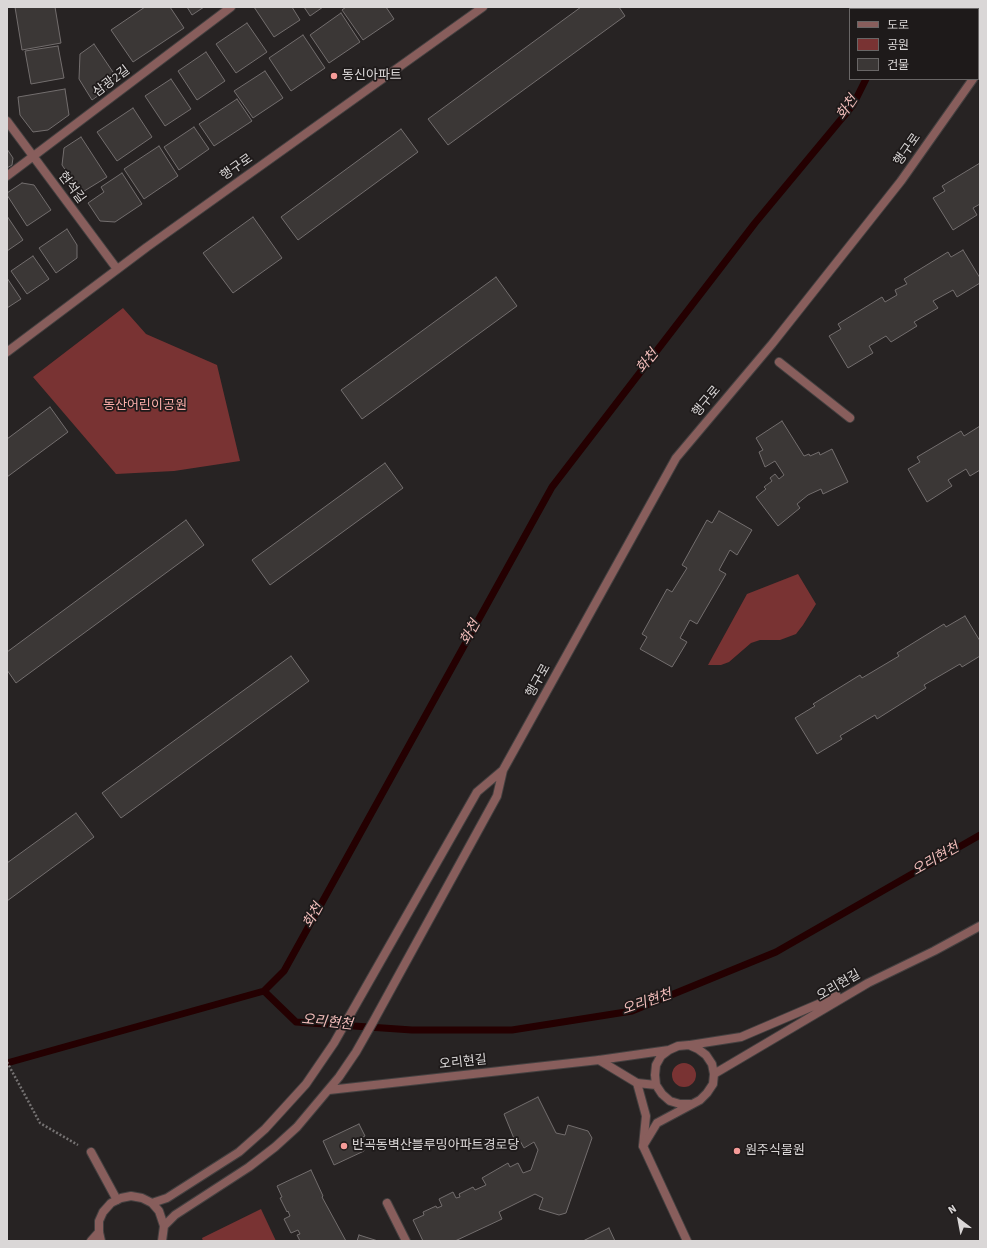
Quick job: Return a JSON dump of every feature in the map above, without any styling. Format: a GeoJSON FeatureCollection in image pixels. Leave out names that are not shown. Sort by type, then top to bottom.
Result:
{"type":"FeatureCollection","features":[{"type":"Feature","properties":{"kind":"street","name":"삼광2길"},"geometry":{"type":"LineString","coordinates":[[7,176],[231,7]]}},
{"type":"Feature","properties":{"kind":"street","name":"행구로"},"geometry":{"type":"LineString","coordinates":[[7,352],[117,269],[483,7]]}},
{"type":"Feature","properties":{"kind":"street","name":"행구로"},"geometry":{"type":"LineString","coordinates":[[329,1090],[359,1046],[418,940],[497,796],[503,770],[676,458],[772,344],[901,182],[971,80]]}},
{"type":"Feature","properties":{"kind":"street","name":"현석길"},"geometry":{"type":"LineString","coordinates":[[7,121],[117,269]]}},
{"type":"Feature","properties":{"kind":"street"},"geometry":{"type":"LineString","coordinates":[[779,362],[850,418]]}},
{"type":"Feature","properties":{"kind":"street","name":"행구로"},"geometry":{"type":"LineString","coordinates":[[152,1203],[167,1198],[239,1152],[265,1129],[306,1084],[334,1043],[400,924],[477,792],[503,770]]}},
{"type":"Feature","properties":{"kind":"street","name":"오리현길"},"geometry":{"type":"LineString","coordinates":[[714,1074],[868,983],[934,951],[980,926]]}},
{"type":"Feature","properties":{"kind":"street"},"geometry":{"type":"LineString","coordinates":[[690,1104],[680,1104],[670,1101],[662,1094],[656,1085],[654,1075],[656,1065],[661,1056],[669,1050],[678,1046],[741,1037],[868,983]]}},
{"type":"Feature","properties":{"kind":"street"},"geometry":{"type":"LineString","coordinates":[[643,1146],[657,1123],[700,1100],[707,1093],[712,1084],[714,1074],[712,1064],[706,1055],[689,1045]]}},
{"type":"Feature","properties":{"kind":"street","name":"오리현길"},"geometry":{"type":"LineString","coordinates":[[329,1090],[599,1060],[669,1050]]}},
{"type":"Feature","properties":{"kind":"street"},"geometry":{"type":"LineString","coordinates":[[599,1060],[637,1083],[656,1085]]}},
{"type":"Feature","properties":{"kind":"street"},"geometry":{"type":"LineString","coordinates":[[637,1083],[646,1116],[643,1146],[687,1241]]}},
{"type":"Feature","properties":{"kind":"street"},"geometry":{"type":"LineString","coordinates":[[164,1226],[175,1215],[249,1167],[275,1147],[297,1127],[329,1090]]}},
{"type":"Feature","properties":{"kind":"street"},"geometry":{"type":"LineString","coordinates":[[91,1152],[117,1200]]}},
{"type":"Feature","properties":{"kind":"street"},"geometry":{"type":"LineString","coordinates":[[101,1241],[99,1232],[103,1212],[111,1203],[132,1196],[142,1198],[152,1203],[159,1211],[164,1226],[162,1241]]}},
{"type":"Feature","properties":{"kind":"street"},"geometry":{"type":"LineString","coordinates":[[387,1204],[406,1241]]}},
{"type":"Feature","properties":{"kind":"street"},"geometry":{"type":"LineString","coordinates":[[90,1241],[99,1232]]}},
{"type":"Feature","properties":{"kind":"path"},"geometry":{"type":"LineString","coordinates":[[7,1062],[40,1123],[91,1152]]}},
{"type":"Feature","properties":{"kind":"green space","name":"동산어린이공원"},"geometry":{"type":"Polygon","coordinates":[[[123,308],[146,334],[217,365],[240,461],[174,471],[116,474],[33,377],[123,308]]]}},
{"type":"Feature","properties":{"kind":"green space"},"geometry":{"type":"Polygon","coordinates":[[[798,574],[816,604],[796,634],[780,640],[760,640],[751,643],[729,662],[721,665],[708,665],[747,594],[798,574]]]}},
{"type":"Feature","properties":{"kind":"green space"},"geometry":{"type":"Polygon","coordinates":[[[684,1063],[693,1066],[696,1075],[693,1084],[684,1087],[675,1084],[672,1075],[675,1066],[684,1063]]]}},
{"type":"Feature","properties":{"kind":"green space"},"geometry":{"type":"Polygon","coordinates":[[[261,1209],[276,1241],[203,1241],[202,1238],[261,1209]]]}},
{"type":"Feature","properties":{"kind":"building"},"geometry":{"type":"Polygon","coordinates":[[[15,7],[55,7],[61,43],[22,50],[15,7]]]}},
{"type":"Feature","properties":{"kind":"building"},"geometry":{"type":"Polygon","coordinates":[[[145,7],[170,7],[184,28],[133,62],[111,30],[145,7]]]}},
{"type":"Feature","properties":{"kind":"building"},"geometry":{"type":"Polygon","coordinates":[[[187,7],[204,7],[192,15],[187,7]]]}},
{"type":"Feature","properties":{"kind":"building"},"geometry":{"type":"Polygon","coordinates":[[[254,7],[292,7],[300,20],[274,37],[254,7]]]}},
{"type":"Feature","properties":{"kind":"building"},"geometry":{"type":"Polygon","coordinates":[[[304,7],[323,7],[310,16],[304,7]]]}},
{"type":"Feature","properties":{"kind":"building"},"geometry":{"type":"Polygon","coordinates":[[[346,7],[386,7],[394,19],[363,40],[342,10],[346,7]]]}},
{"type":"Feature","properties":{"kind":"building"},"geometry":{"type":"Polygon","coordinates":[[[581,7],[619,7],[625,16],[448,145],[428,119],[581,7]]]}},
{"type":"Feature","properties":{"kind":"building"},"geometry":{"type":"Polygon","coordinates":[[[341,13],[360,42],[329,63],[310,35],[341,13]]]}},
{"type":"Feature","properties":{"kind":"building"},"geometry":{"type":"Polygon","coordinates":[[[247,23],[267,52],[236,73],[216,44],[247,23]]]}},
{"type":"Feature","properties":{"kind":"building"},"geometry":{"type":"Polygon","coordinates":[[[303,35],[325,68],[291,91],[269,58],[303,35]]]}},
{"type":"Feature","properties":{"kind":"building"},"geometry":{"type":"Polygon","coordinates":[[[94,44],[119,81],[92,100],[79,79],[80,54],[94,44]]]}},
{"type":"Feature","properties":{"kind":"building"},"geometry":{"type":"Polygon","coordinates":[[[58,46],[64,78],[31,84],[25,51],[58,46]]]}},
{"type":"Feature","properties":{"kind":"building"},"geometry":{"type":"Polygon","coordinates":[[[206,52],[225,81],[197,100],[178,71],[206,52]]]}},
{"type":"Feature","properties":{"kind":"building"},"geometry":{"type":"Polygon","coordinates":[[[265,71],[283,98],[253,118],[234,91],[265,71]]]}},
{"type":"Feature","properties":{"kind":"building"},"geometry":{"type":"Polygon","coordinates":[[[171,79],[191,109],[165,126],[145,96],[171,79]]]}},
{"type":"Feature","properties":{"kind":"building"},"geometry":{"type":"Polygon","coordinates":[[[65,89],[69,115],[48,130],[33,132],[20,115],[18,97],[65,89]]]}},
{"type":"Feature","properties":{"kind":"building"},"geometry":{"type":"Polygon","coordinates":[[[237,99],[252,121],[214,146],[199,124],[237,99]]]}},
{"type":"Feature","properties":{"kind":"building"},"geometry":{"type":"Polygon","coordinates":[[[133,108],[152,137],[117,161],[97,132],[133,108]]]}},
{"type":"Feature","properties":{"kind":"building"},"geometry":{"type":"Polygon","coordinates":[[[194,127],[209,149],[179,170],[164,147],[194,127]]]}},
{"type":"Feature","properties":{"kind":"building"},"geometry":{"type":"Polygon","coordinates":[[[401,129],[418,152],[298,240],[281,217],[401,129]]]}},
{"type":"Feature","properties":{"kind":"building"},"geometry":{"type":"Polygon","coordinates":[[[81,137],[107,177],[81,193],[62,165],[64,148],[81,137]]]}},
{"type":"Feature","properties":{"kind":"building"},"geometry":{"type":"Polygon","coordinates":[[[159,146],[178,176],[144,199],[124,169],[159,146]]]}},
{"type":"Feature","properties":{"kind":"building"},"geometry":{"type":"Polygon","coordinates":[[[7,149],[13,158],[12,165],[7,168],[7,149]]]}},
{"type":"Feature","properties":{"kind":"building"},"geometry":{"type":"Polygon","coordinates":[[[980,163],[980,204],[973,208],[977,215],[953,230],[933,198],[945,191],[942,186],[980,163]]]}},
{"type":"Feature","properties":{"kind":"building"},"geometry":{"type":"Polygon","coordinates":[[[122,173],[142,204],[115,222],[100,221],[88,203],[104,192],[101,187],[122,173]]]}},
{"type":"Feature","properties":{"kind":"building"},"geometry":{"type":"Polygon","coordinates":[[[22,183],[34,185],[51,210],[27,226],[7,195],[7,193],[22,183]]]}},
{"type":"Feature","properties":{"kind":"building"},"geometry":{"type":"Polygon","coordinates":[[[7,216],[23,240],[7,251],[7,216]]]}},
{"type":"Feature","properties":{"kind":"building"},"geometry":{"type":"Polygon","coordinates":[[[253,217],[282,258],[233,293],[203,253],[253,217]]]}},
{"type":"Feature","properties":{"kind":"building"},"geometry":{"type":"Polygon","coordinates":[[[67,229],[77,245],[77,258],[56,273],[39,248],[67,229]]]}},
{"type":"Feature","properties":{"kind":"building"},"geometry":{"type":"Polygon","coordinates":[[[963,250],[980,278],[980,283],[957,297],[953,290],[933,301],[938,308],[914,322],[917,326],[891,342],[886,336],[869,346],[873,353],[848,368],[829,336],[841,329],[838,324],[882,297],[885,302],[897,295],[895,290],[907,284],[904,279],[948,252],[951,257],[963,250]]]}},
{"type":"Feature","properties":{"kind":"building"},"geometry":{"type":"Polygon","coordinates":[[[33,256],[49,279],[27,294],[11,271],[33,256]]]}},
{"type":"Feature","properties":{"kind":"building"},"geometry":{"type":"Polygon","coordinates":[[[496,277],[517,306],[362,419],[341,390],[496,277]]]}},
{"type":"Feature","properties":{"kind":"building"},"geometry":{"type":"Polygon","coordinates":[[[7,278],[21,299],[7,308],[7,278]]]}},
{"type":"Feature","properties":{"kind":"building"},"geometry":{"type":"Polygon","coordinates":[[[50,407],[68,432],[7,477],[7,439],[50,407]]]}},
{"type":"Feature","properties":{"kind":"building"},"geometry":{"type":"Polygon","coordinates":[[[782,421],[804,456],[809,454],[810,456],[819,452],[820,455],[832,449],[848,482],[823,494],[821,489],[808,495],[797,504],[800,508],[778,526],[756,497],[766,489],[764,487],[772,481],[770,478],[775,474],[779,479],[784,475],[775,461],[765,467],[759,452],[763,450],[756,438],[782,421]]]}},
{"type":"Feature","properties":{"kind":"building"},"geometry":{"type":"Polygon","coordinates":[[[980,426],[980,470],[970,476],[966,469],[948,480],[952,486],[927,502],[908,469],[920,462],[917,457],[961,431],[964,436],[980,426]]]}},
{"type":"Feature","properties":{"kind":"building"},"geometry":{"type":"Polygon","coordinates":[[[385,463],[403,488],[270,585],[252,560],[385,463]]]}},
{"type":"Feature","properties":{"kind":"building"},"geometry":{"type":"Polygon","coordinates":[[[719,511],[752,530],[737,555],[730,550],[719,570],[726,574],[697,624],[690,620],[680,638],[687,642],[672,667],[640,649],[647,637],[642,634],[667,589],[672,592],[687,568],[682,565],[707,520],[712,523],[719,511]]]}},
{"type":"Feature","properties":{"kind":"building"},"geometry":{"type":"Polygon","coordinates":[[[186,520],[204,545],[16,683],[7,670],[7,652],[186,520]]]}},
{"type":"Feature","properties":{"kind":"building"},"geometry":{"type":"Polygon","coordinates":[[[965,616],[980,641],[980,656],[962,667],[960,664],[924,685],[926,688],[877,719],[875,715],[840,736],[842,739],[817,754],[795,718],[815,706],[813,704],[860,675],[862,678],[899,656],[897,653],[944,624],[946,627],[965,616]]]}},
{"type":"Feature","properties":{"kind":"building"},"geometry":{"type":"Polygon","coordinates":[[[291,656],[309,681],[121,818],[102,793],[291,656]]]}},
{"type":"Feature","properties":{"kind":"building"},"geometry":{"type":"Polygon","coordinates":[[[76,813],[94,837],[7,901],[7,863],[76,813]]]}},
{"type":"Feature","properties":{"kind":"building"},"geometry":{"type":"Polygon","coordinates":[[[538,1097],[556,1133],[565,1135],[568,1125],[588,1131],[592,1138],[566,1213],[559,1215],[539,1209],[543,1198],[535,1194],[499,1212],[502,1219],[455,1241],[423,1241],[413,1220],[424,1215],[423,1212],[436,1206],[437,1208],[442,1206],[439,1199],[453,1192],[456,1198],[460,1197],[459,1194],[473,1187],[475,1190],[486,1185],[482,1178],[508,1163],[510,1167],[518,1163],[523,1173],[531,1170],[538,1150],[534,1142],[524,1148],[519,1139],[515,1141],[504,1114],[538,1097]]]}},
{"type":"Feature","properties":{"kind":"building","name":"반곡동벽산블루밍아파트경로당"},"geometry":{"type":"Polygon","coordinates":[[[359,1124],[365,1136],[359,1139],[364,1151],[334,1165],[323,1141],[359,1124]]]}},
{"type":"Feature","properties":{"kind":"building"},"geometry":{"type":"Polygon","coordinates":[[[311,1170],[323,1196],[322,1197],[346,1241],[300,1241],[297,1235],[300,1234],[298,1230],[291,1233],[284,1219],[290,1216],[280,1198],[282,1197],[277,1186],[311,1170]]]}},
{"type":"Feature","properties":{"kind":"building"},"geometry":{"type":"Polygon","coordinates":[[[609,1228],[615,1241],[583,1241],[609,1228]]]}},
{"type":"Feature","properties":{"kind":"building"},"geometry":{"type":"Polygon","coordinates":[[[359,1235],[378,1241],[357,1241],[359,1235]]]}},
{"type":"Feature","properties":{"kind":"waterway","name":"화천"},"geometry":{"type":"LineString","coordinates":[[7,1063],[264,991],[284,971],[552,487],[755,223],[853,105],[866,80]]}},
{"type":"Feature","properties":{"kind":"waterway","name":"오리현천"},"geometry":{"type":"LineString","coordinates":[[264,991],[296,1022],[412,1030],[512,1030],[632,1011],[776,952],[980,835]]}},
{"type":"Feature","properties":{"kind":"place","name":"동신아파트"},"geometry":{"type":"Point","coordinates":[334,76]}},
{"type":"Feature","properties":{"kind":"place","name":"반곡동벽산블루밍아파트경로당"},"geometry":{"type":"Point","coordinates":[344,1146]}},
{"type":"Feature","properties":{"kind":"place","name":"원주식물원"},"geometry":{"type":"Point","coordinates":[737,1151]}}]}
